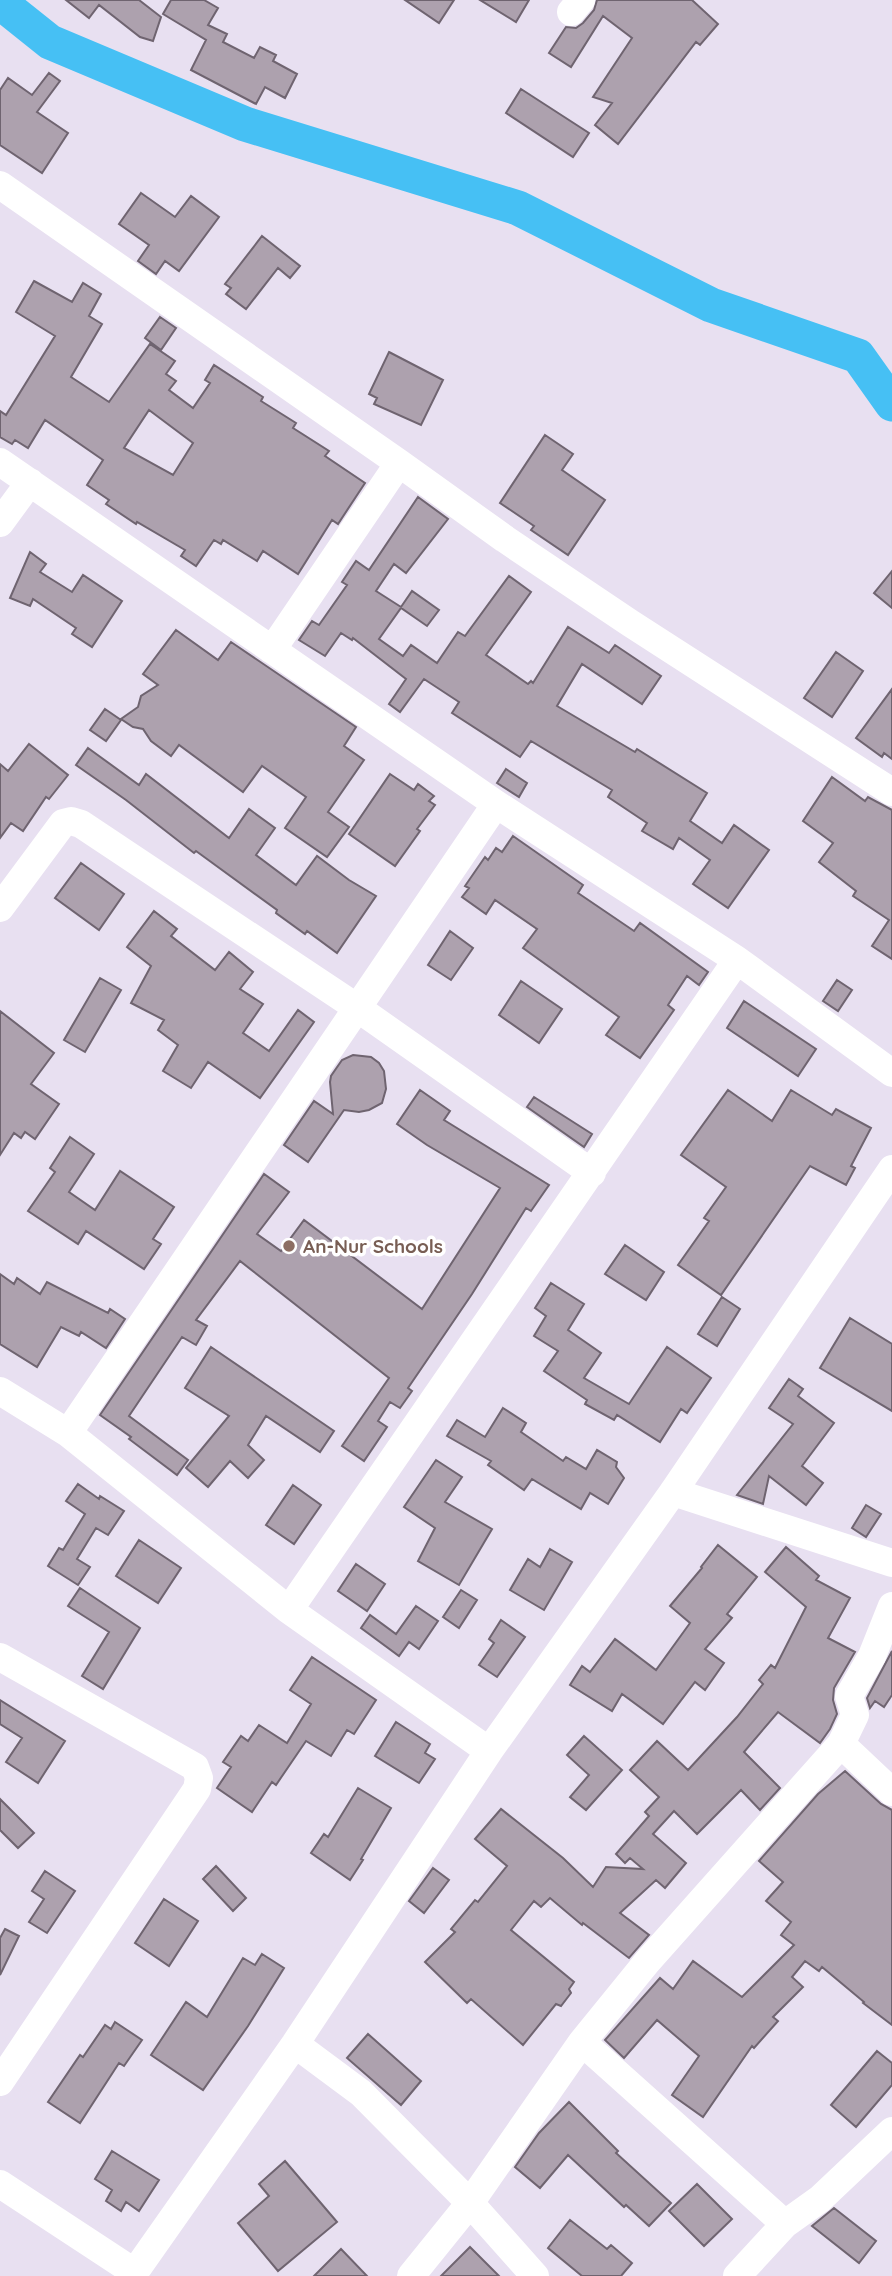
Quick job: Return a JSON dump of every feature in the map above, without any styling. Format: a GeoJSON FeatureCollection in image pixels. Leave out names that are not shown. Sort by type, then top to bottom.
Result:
{"type":"FeatureCollection","features":[{"type":"Feature","properties":{"kind":"street"},"geometry":{"type":"LineString","coordinates":[[0,185],[505,539],[892,792]]}},
{"type":"Feature","properties":{"kind":"street"},"geometry":{"type":"LineString","coordinates":[[0,462],[496,804],[737,960],[892,1073]]}},
{"type":"Feature","properties":{"kind":"street"},"geometry":{"type":"LineString","coordinates":[[272,650],[399,463]]}},
{"type":"Feature","properties":{"kind":"street"},"geometry":{"type":"LineString","coordinates":[[0,523],[30,482]]}},
{"type":"Feature","properties":{"kind":"street"},"geometry":{"type":"LineString","coordinates":[[68,1433],[496,804]]}},
{"type":"Feature","properties":{"kind":"street"},"geometry":{"type":"LineString","coordinates":[[0,908],[62,823],[71,821],[88,828],[356,1007],[592,1173]]}},
{"type":"Feature","properties":{"kind":"street"},"geometry":{"type":"LineString","coordinates":[[289,1610],[737,960]]}},
{"type":"Feature","properties":{"kind":"street"},"geometry":{"type":"LineString","coordinates":[[0,2184],[133,2274],[295,2044],[489,1751],[673,1492],[892,1169]]}},
{"type":"Feature","properties":{"kind":"street"},"geometry":{"type":"LineString","coordinates":[[0,1391],[68,1433],[289,1610],[489,1751]]}},
{"type":"Feature","properties":{"kind":"street"},"geometry":{"type":"LineString","coordinates":[[673,1492],[888,1553]]}},
{"type":"Feature","properties":{"kind":"street"},"geometry":{"type":"LineString","coordinates":[[411,2276],[470,2203],[582,2042],[647,1962],[841,1744],[855,1715],[849,1696],[872,1656],[892,1606]]}},
{"type":"Feature","properties":{"kind":"street"},"geometry":{"type":"LineString","coordinates":[[0,1657],[195,1767],[199,1778],[197,1789],[0,2082]]}},
{"type":"Feature","properties":{"kind":"street"},"geometry":{"type":"LineString","coordinates":[[841,1744],[892,1792]]}},
{"type":"Feature","properties":{"kind":"street"},"geometry":{"type":"LineString","coordinates":[[582,2042],[785,2224]]}},
{"type":"Feature","properties":{"kind":"street"},"geometry":{"type":"LineString","coordinates":[[295,2044],[361,2092],[470,2203],[535,2276]]}},
{"type":"Feature","properties":{"kind":"street"},"geometry":{"type":"LineString","coordinates":[[737,2276],[785,2224],[820,2199],[892,2131]]}},
{"type":"Feature","properties":{"kind":"building"},"geometry":{"type":"Polygon","coordinates":[[[66,0],[139,0],[161,17],[153,41],[140,37],[99,5],[89,18],[66,0]]]}},
{"type":"Feature","properties":{"kind":"building"},"geometry":{"type":"Polygon","coordinates":[[[171,0],[204,0],[218,8],[208,25],[227,34],[223,42],[254,58],[260,47],[276,55],[273,61],[297,74],[285,98],[265,87],[256,104],[191,70],[206,40],[163,14],[171,0]]]}},
{"type":"Feature","properties":{"kind":"building"},"geometry":{"type":"Polygon","coordinates":[[[405,0],[454,0],[439,23],[405,0]]]}},
{"type":"Feature","properties":{"kind":"building"},"geometry":{"type":"Polygon","coordinates":[[[480,0],[529,0],[516,22],[480,0]]]}},
{"type":"Feature","properties":{"kind":"building"},"geometry":{"type":"Polygon","coordinates":[[[597,0],[692,0],[718,24],[700,45],[696,42],[618,144],[595,125],[612,103],[593,97],[632,38],[603,16],[571,67],[549,53],[566,27],[576,28],[583,23],[594,10],[597,0]]]}},
{"type":"Feature","properties":{"kind":"building"},"geometry":{"type":"Polygon","coordinates":[[[49,73],[60,81],[37,112],[68,133],[42,173],[0,145],[0,90],[8,78],[32,95],[49,73]]]}},
{"type":"Feature","properties":{"kind":"building"},"geometry":{"type":"Polygon","coordinates":[[[521,89],[589,133],[573,157],[506,113],[521,89]]]}},
{"type":"Feature","properties":{"kind":"building"},"geometry":{"type":"Polygon","coordinates":[[[141,193],[175,217],[191,196],[219,217],[179,271],[165,261],[156,274],[138,261],[149,245],[119,224],[141,193]]]}},
{"type":"Feature","properties":{"kind":"building"},"geometry":{"type":"Polygon","coordinates":[[[262,236],[300,266],[290,278],[278,268],[246,309],[226,294],[231,288],[225,284],[262,236]]]}},
{"type":"Feature","properties":{"kind":"building"},"geometry":{"type":"Polygon","coordinates":[[[34,281],[72,302],[83,283],[101,294],[89,316],[102,324],[71,377],[109,402],[150,344],[175,361],[166,374],[176,381],[169,390],[193,408],[210,383],[205,380],[214,365],[263,397],[261,401],[296,423],[293,428],[329,451],[325,456],[365,483],[338,524],[332,520],[298,574],[263,551],[257,561],[223,540],[221,544],[214,540],[196,566],[181,556],[185,550],[137,522],[136,524],[106,504],[109,500],[87,485],[103,460],[45,420],[28,448],[15,440],[12,444],[0,437],[0,411],[6,415],[55,336],[16,312],[34,281]],[[149,410],[124,448],[173,475],[193,443],[149,410]]]}},
{"type":"Feature","properties":{"kind":"building"},"geometry":{"type":"Polygon","coordinates":[[[160,317],[176,328],[161,350],[145,338],[160,317]]]}},
{"type":"Feature","properties":{"kind":"building"},"geometry":{"type":"Polygon","coordinates":[[[389,352],[443,380],[421,425],[374,404],[377,398],[369,394],[389,352]]]}},
{"type":"Feature","properties":{"kind":"building"},"geometry":{"type":"Polygon","coordinates":[[[545,435],[573,454],[562,470],[605,500],[568,555],[531,530],[534,526],[500,503],[545,435]]]}},
{"type":"Feature","properties":{"kind":"building"},"geometry":{"type":"Polygon","coordinates":[[[418,497],[448,519],[406,573],[394,564],[376,591],[401,607],[412,591],[439,610],[427,626],[401,608],[379,639],[403,656],[411,645],[437,663],[458,632],[465,636],[509,576],[531,592],[486,655],[528,684],[531,681],[533,683],[568,627],[609,653],[615,645],[661,676],[642,704],[582,664],[557,706],[635,752],[637,749],[707,793],[690,821],[722,843],[734,825],[769,850],[728,908],[693,884],[710,860],[679,838],[673,849],[642,831],[647,823],[608,797],[612,790],[531,741],[520,757],[452,713],[459,702],[424,679],[400,712],[389,704],[406,679],[353,638],[352,640],[341,633],[325,656],[299,640],[312,621],[319,625],[347,585],[342,582],[356,561],[369,570],[418,497]]]}},
{"type":"Feature","properties":{"kind":"building"},"geometry":{"type":"Polygon","coordinates":[[[30,552],[46,564],[40,572],[72,592],[83,575],[122,601],[92,647],[72,634],[76,628],[33,599],[30,606],[10,598],[30,552]]]}},
{"type":"Feature","properties":{"kind":"building"},"geometry":{"type":"Polygon","coordinates":[[[892,571],[892,608],[874,593],[892,571]]]}},
{"type":"Feature","properties":{"kind":"building"},"geometry":{"type":"Polygon","coordinates":[[[176,630],[218,660],[231,642],[356,727],[344,746],[364,760],[328,812],[349,827],[327,857],[285,828],[306,797],[262,766],[243,792],[179,745],[171,756],[151,741],[143,729],[133,727],[121,719],[138,707],[141,696],[158,685],[143,674],[176,630]]]}},
{"type":"Feature","properties":{"kind":"building"},"geometry":{"type":"Polygon","coordinates":[[[836,652],[863,671],[832,717],[804,698],[836,652]]]}},
{"type":"Feature","properties":{"kind":"building"},"geometry":{"type":"Polygon","coordinates":[[[892,689],[892,759],[884,753],[882,757],[856,738],[892,689]]]}},
{"type":"Feature","properties":{"kind":"building"},"geometry":{"type":"Polygon","coordinates":[[[105,709],[121,720],[106,741],[90,730],[105,709]]]}},
{"type":"Feature","properties":{"kind":"building"},"geometry":{"type":"Polygon","coordinates":[[[29,744],[68,775],[49,799],[46,797],[23,831],[11,823],[0,838],[0,764],[8,771],[29,744]]]}},
{"type":"Feature","properties":{"kind":"building"},"geometry":{"type":"Polygon","coordinates":[[[88,748],[139,785],[146,774],[229,838],[249,809],[275,828],[256,855],[296,885],[317,856],[376,896],[337,953],[307,931],[305,934],[276,913],[277,910],[196,851],[194,853],[76,765],[88,748]]]}},
{"type":"Feature","properties":{"kind":"building"},"geometry":{"type":"Polygon","coordinates":[[[506,769],[527,783],[519,797],[497,783],[506,769]]]}},
{"type":"Feature","properties":{"kind":"building"},"geometry":{"type":"Polygon","coordinates":[[[390,774],[414,790],[418,784],[434,796],[429,801],[435,805],[395,866],[349,834],[390,774]]]}},
{"type":"Feature","properties":{"kind":"building"},"geometry":{"type":"Polygon","coordinates":[[[832,777],[865,801],[868,797],[892,810],[892,959],[872,946],[889,920],[853,896],[856,891],[819,862],[833,843],[803,821],[832,777]]]}},
{"type":"Feature","properties":{"kind":"building"},"geometry":{"type":"Polygon","coordinates":[[[513,836],[583,885],[578,893],[634,931],[640,923],[708,972],[699,985],[687,976],[668,1005],[674,1010],[640,1058],[606,1035],[619,1017],[523,948],[537,929],[495,900],[486,914],[462,897],[469,888],[465,886],[485,857],[488,860],[496,848],[502,852],[513,836]]]}},
{"type":"Feature","properties":{"kind":"building"},"geometry":{"type":"Polygon","coordinates":[[[81,863],[124,894],[99,930],[55,898],[81,863]]]}},
{"type":"Feature","properties":{"kind":"building"},"geometry":{"type":"Polygon","coordinates":[[[154,911],[177,929],[171,936],[215,970],[229,952],[253,972],[240,989],[263,1004],[243,1033],[269,1051],[298,1010],[314,1022],[260,1098],[208,1062],[191,1088],[163,1071],[178,1045],[158,1030],[164,1020],[131,1003],[151,966],[127,947],[154,911]]]}},
{"type":"Feature","properties":{"kind":"building"},"geometry":{"type":"Polygon","coordinates":[[[450,931],[473,948],[451,980],[428,965],[450,931]]]}},
{"type":"Feature","properties":{"kind":"building"},"geometry":{"type":"Polygon","coordinates":[[[100,978],[121,990],[85,1052],[64,1040],[100,978]]]}},
{"type":"Feature","properties":{"kind":"building"},"geometry":{"type":"Polygon","coordinates":[[[837,980],[852,990],[838,1011],[823,1001],[837,980]]]}},
{"type":"Feature","properties":{"kind":"building"},"geometry":{"type":"Polygon","coordinates":[[[521,981],[562,1009],[539,1043],[499,1015],[521,981]]]}},
{"type":"Feature","properties":{"kind":"building"},"geometry":{"type":"Polygon","coordinates":[[[744,1001],[816,1049],[798,1076],[727,1028],[744,1001]]]}},
{"type":"Feature","properties":{"kind":"building"},"geometry":{"type":"Polygon","coordinates":[[[0,1011],[54,1053],[31,1084],[59,1104],[35,1139],[25,1132],[21,1138],[14,1133],[0,1155],[0,1011]]]}},
{"type":"Feature","properties":{"kind":"building"},"geometry":{"type":"Polygon","coordinates":[[[353,1055],[371,1057],[384,1071],[386,1089],[382,1103],[359,1112],[344,1110],[308,1162],[284,1145],[314,1101],[333,1114],[331,1076],[342,1060],[353,1055]]]}},
{"type":"Feature","properties":{"kind":"building"},"geometry":{"type":"Polygon","coordinates":[[[420,1090],[450,1111],[444,1120],[549,1185],[531,1211],[526,1208],[408,1388],[412,1391],[400,1408],[390,1402],[378,1421],[387,1427],[364,1461],[342,1446],[389,1378],[240,1261],[196,1320],[207,1326],[196,1345],[182,1337],[129,1416],[188,1460],[177,1475],[100,1415],[264,1174],[289,1192],[257,1234],[281,1251],[304,1220],[422,1309],[500,1188],[397,1124],[420,1090]]]}},
{"type":"Feature","properties":{"kind":"building"},"geometry":{"type":"Polygon","coordinates":[[[728,1090],[772,1121],[791,1090],[832,1115],[836,1109],[871,1128],[851,1166],[855,1168],[846,1185],[810,1166],[721,1295],[678,1265],[709,1221],[704,1218],[726,1187],[681,1155],[728,1090]]]}},
{"type":"Feature","properties":{"kind":"building"},"geometry":{"type":"Polygon","coordinates":[[[534,1097],[592,1134],[584,1147],[527,1107],[534,1097]]]}},
{"type":"Feature","properties":{"kind":"building"},"geometry":{"type":"Polygon","coordinates":[[[70,1137],[94,1154],[69,1192],[95,1210],[120,1171],[174,1207],[153,1239],[161,1244],[144,1269],[86,1231],[78,1244],[28,1211],[55,1172],[50,1168],[70,1137]]]}},
{"type":"Feature","properties":{"kind":"building"},"geometry":{"type":"Polygon","coordinates":[[[625,1245],[664,1272],[646,1300],[605,1274],[625,1245]]]}},
{"type":"Feature","properties":{"kind":"building"},"geometry":{"type":"Polygon","coordinates":[[[0,1274],[14,1284],[17,1278],[40,1294],[47,1282],[108,1313],[110,1309],[125,1319],[106,1348],[81,1332],[79,1336],[61,1327],[37,1367],[0,1344],[0,1274]]]}},
{"type":"Feature","properties":{"kind":"building"},"geometry":{"type":"Polygon","coordinates":[[[551,1283],[584,1304],[568,1330],[601,1353],[584,1378],[629,1404],[667,1347],[711,1378],[687,1413],[681,1409],[660,1442],[617,1415],[614,1420],[585,1404],[587,1400],[544,1371],[558,1351],[534,1336],[546,1316],[535,1308],[551,1283]]]}},
{"type":"Feature","properties":{"kind":"building"},"geometry":{"type":"Polygon","coordinates":[[[722,1297],[740,1309],[717,1346],[698,1334],[722,1297]]]}},
{"type":"Feature","properties":{"kind":"building"},"geometry":{"type":"Polygon","coordinates":[[[850,1318],[892,1344],[892,1411],[820,1368],[850,1318]]]}},
{"type":"Feature","properties":{"kind":"building"},"geometry":{"type":"Polygon","coordinates":[[[211,1347],[334,1431],[320,1452],[266,1416],[248,1445],[264,1460],[248,1478],[230,1461],[208,1487],[186,1468],[229,1416],[185,1388],[211,1347]]]}},
{"type":"Feature","properties":{"kind":"building"},"geometry":{"type":"Polygon","coordinates":[[[789,1379],[803,1389],[798,1396],[834,1423],[802,1466],[823,1483],[806,1505],[769,1476],[763,1504],[737,1495],[793,1424],[769,1408],[789,1379]]]}},
{"type":"Feature","properties":{"kind":"building"},"geometry":{"type":"Polygon","coordinates":[[[503,1408],[526,1423],[521,1432],[563,1461],[566,1457],[586,1469],[597,1450],[617,1462],[616,1467],[624,1478],[608,1504],[590,1493],[581,1509],[532,1479],[524,1490],[488,1465],[491,1461],[447,1436],[457,1420],[485,1437],[503,1408]]]}},
{"type":"Feature","properties":{"kind":"building"},"geometry":{"type":"Polygon","coordinates":[[[436,1460],[462,1477],[445,1502],[492,1529],[459,1585],[418,1561],[435,1528],[404,1507],[436,1460]]]}},
{"type":"Feature","properties":{"kind":"building"},"geometry":{"type":"Polygon","coordinates":[[[78,1484],[99,1499],[100,1496],[124,1511],[108,1535],[96,1528],[77,1559],[90,1567],[78,1585],[48,1566],[59,1548],[63,1550],[85,1514],[66,1501],[78,1484]]]}},
{"type":"Feature","properties":{"kind":"building"},"geometry":{"type":"Polygon","coordinates":[[[293,1485],[321,1505],[294,1544],[266,1525],[293,1485]]]}},
{"type":"Feature","properties":{"kind":"building"},"geometry":{"type":"Polygon","coordinates":[[[866,1505],[881,1514],[866,1537],[852,1528],[866,1505]]]}},
{"type":"Feature","properties":{"kind":"building"},"geometry":{"type":"Polygon","coordinates":[[[139,1540],[181,1568],[158,1603],[116,1576],[139,1540]]]}},
{"type":"Feature","properties":{"kind":"building"},"geometry":{"type":"Polygon","coordinates":[[[718,1545],[757,1577],[727,1614],[732,1618],[705,1649],[724,1663],[705,1690],[695,1682],[663,1724],[622,1694],[612,1711],[570,1685],[582,1666],[590,1672],[615,1639],[656,1670],[690,1623],[670,1606],[718,1545]]]}},
{"type":"Feature","properties":{"kind":"building"},"geometry":{"type":"Polygon","coordinates":[[[786,1547],[819,1576],[816,1580],[850,1598],[828,1638],[855,1652],[834,1688],[833,1700],[837,1714],[830,1729],[820,1743],[778,1712],[744,1752],[780,1788],[760,1810],[741,1790],[697,1834],[674,1811],[653,1834],[686,1863],[665,1888],[656,1880],[620,1913],[649,1935],[629,1958],[583,1923],[582,1925],[550,1898],[541,1907],[534,1901],[511,1930],[574,1982],[569,1989],[571,1993],[561,2006],[556,2004],[523,2045],[471,1999],[467,2003],[425,1962],[455,1932],[451,1929],[475,1900],[478,1902],[507,1866],[475,1839],[501,1809],[563,1858],[593,1887],[606,1867],[643,1869],[630,1858],[625,1863],[616,1854],[649,1816],[645,1812],[659,1797],[630,1770],[657,1741],[688,1770],[737,1717],[763,1684],[759,1680],[771,1665],[775,1668],[806,1607],[765,1572],[786,1547]]]}},
{"type":"Feature","properties":{"kind":"building"},"geometry":{"type":"Polygon","coordinates":[[[550,1549],[572,1562],[544,1610],[510,1590],[528,1559],[540,1567],[550,1549]]]}},
{"type":"Feature","properties":{"kind":"building"},"geometry":{"type":"Polygon","coordinates":[[[356,1564],[385,1584],[367,1611],[338,1591],[356,1564]]]}},
{"type":"Feature","properties":{"kind":"building"},"geometry":{"type":"Polygon","coordinates":[[[80,1588],[140,1628],[103,1689],[82,1676],[109,1632],[68,1606],[80,1588]]]}},
{"type":"Feature","properties":{"kind":"building"},"geometry":{"type":"Polygon","coordinates":[[[461,1590],[477,1600],[459,1628],[443,1617],[461,1590]]]}},
{"type":"Feature","properties":{"kind":"building"},"geometry":{"type":"Polygon","coordinates":[[[416,1606],[438,1621],[419,1649],[409,1642],[399,1656],[361,1628],[370,1615],[396,1634],[416,1606]]]}},
{"type":"Feature","properties":{"kind":"building"},"geometry":{"type":"Polygon","coordinates":[[[501,1620],[525,1637],[497,1677],[479,1665],[494,1643],[489,1639],[501,1620]]]}},
{"type":"Feature","properties":{"kind":"building"},"geometry":{"type":"Polygon","coordinates":[[[892,1651],[892,1695],[884,1707],[875,1701],[870,1708],[867,1698],[892,1651]]]}},
{"type":"Feature","properties":{"kind":"building"},"geometry":{"type":"Polygon","coordinates":[[[312,1657],[376,1700],[354,1734],[347,1730],[331,1756],[306,1741],[276,1785],[272,1782],[252,1812],[217,1788],[231,1767],[223,1762],[241,1736],[248,1741],[259,1725],[287,1743],[311,1704],[290,1690],[312,1657]]]}},
{"type":"Feature","properties":{"kind":"building"},"geometry":{"type":"Polygon","coordinates":[[[0,1700],[65,1741],[38,1783],[6,1762],[22,1738],[0,1724],[0,1700]]]}},
{"type":"Feature","properties":{"kind":"building"},"geometry":{"type":"Polygon","coordinates":[[[396,1722],[430,1744],[425,1753],[435,1759],[419,1783],[375,1756],[396,1722]]]}},
{"type":"Feature","properties":{"kind":"building"},"geometry":{"type":"Polygon","coordinates":[[[584,1736],[622,1770],[586,1810],[570,1797],[589,1775],[567,1755],[584,1736]]]}},
{"type":"Feature","properties":{"kind":"building"},"geometry":{"type":"Polygon","coordinates":[[[845,1771],[881,1804],[892,1810],[892,2025],[822,1967],[819,1971],[805,1961],[792,1977],[803,1987],[773,2017],[778,2021],[754,2048],[752,2046],[703,2117],[672,2095],[699,2056],[657,2020],[624,2058],[605,2040],[660,1978],[673,1989],[693,1961],[742,1997],[794,1945],[781,1935],[791,1922],[766,1901],[783,1882],[759,1861],[818,1794],[845,1771]]]}},
{"type":"Feature","properties":{"kind":"building"},"geometry":{"type":"Polygon","coordinates":[[[358,1788],[391,1808],[350,1880],[311,1853],[324,1834],[328,1837],[358,1788]]]}},
{"type":"Feature","properties":{"kind":"building"},"geometry":{"type":"Polygon","coordinates":[[[0,1799],[34,1833],[18,1848],[0,1830],[0,1799]]]}},
{"type":"Feature","properties":{"kind":"building"},"geometry":{"type":"Polygon","coordinates":[[[216,1866],[246,1898],[233,1911],[203,1879],[216,1866]]]}},
{"type":"Feature","properties":{"kind":"building"},"geometry":{"type":"Polygon","coordinates":[[[433,1868],[449,1880],[424,1913],[409,1901],[433,1868]]]}},
{"type":"Feature","properties":{"kind":"building"},"geometry":{"type":"Polygon","coordinates":[[[45,1871],[75,1891],[47,1933],[29,1922],[44,1899],[32,1891],[45,1871]]]}},
{"type":"Feature","properties":{"kind":"building"},"geometry":{"type":"Polygon","coordinates":[[[164,1899],[198,1921],[169,1966],[135,1943],[164,1899]]]}},
{"type":"Feature","properties":{"kind":"building"},"geometry":{"type":"Polygon","coordinates":[[[5,1929],[19,1936],[0,1975],[0,1938],[5,1929]]]}},
{"type":"Feature","properties":{"kind":"building"},"geometry":{"type":"Polygon","coordinates":[[[262,1954],[284,1968],[203,2090],[151,2055],[186,2002],[207,2017],[243,1958],[255,1965],[262,1954]]]}},
{"type":"Feature","properties":{"kind":"building"},"geometry":{"type":"Polygon","coordinates":[[[115,2022],[142,2040],[124,2066],[119,2063],[80,2123],[48,2102],[80,2055],[83,2057],[105,2025],[111,2029],[115,2022]]]}},
{"type":"Feature","properties":{"kind":"building"},"geometry":{"type":"Polygon","coordinates":[[[368,2034],[421,2081],[401,2105],[347,2058],[368,2034]]]}},
{"type":"Feature","properties":{"kind":"building"},"geometry":{"type":"Polygon","coordinates":[[[877,2051],[892,2063],[892,2085],[856,2127],[831,2105],[877,2051]]]}},
{"type":"Feature","properties":{"kind":"building"},"geometry":{"type":"Polygon","coordinates":[[[569,2102],[618,2151],[616,2153],[671,2203],[649,2226],[626,2205],[624,2207],[568,2155],[540,2188],[515,2167],[539,2133],[569,2102]]]}},
{"type":"Feature","properties":{"kind":"building"},"geometry":{"type":"Polygon","coordinates":[[[112,2151],[159,2180],[139,2211],[126,2202],[121,2211],[106,2201],[112,2190],[95,2179],[112,2151]]]}},
{"type":"Feature","properties":{"kind":"building"},"geometry":{"type":"Polygon","coordinates":[[[285,2161],[337,2222],[278,2271],[238,2223],[269,2196],[259,2184],[285,2161]]]}},
{"type":"Feature","properties":{"kind":"building"},"geometry":{"type":"Polygon","coordinates":[[[697,2184],[732,2219],[704,2246],[669,2211],[697,2184]]]}},
{"type":"Feature","properties":{"kind":"building"},"geometry":{"type":"Polygon","coordinates":[[[834,2208],[876,2241],[859,2263],[812,2226],[834,2208]]]}},
{"type":"Feature","properties":{"kind":"building"},"geometry":{"type":"Polygon","coordinates":[[[570,2220],[607,2249],[611,2245],[632,2263],[621,2276],[582,2276],[548,2248],[570,2220]]]}},
{"type":"Feature","properties":{"kind":"building"},"geometry":{"type":"Polygon","coordinates":[[[470,2247],[499,2276],[441,2276],[470,2247]]]}},
{"type":"Feature","properties":{"kind":"building"},"geometry":{"type":"Polygon","coordinates":[[[341,2249],[367,2276],[314,2276],[341,2249]]]}},
{"type":"Feature","properties":{"kind":"waterway"},"geometry":{"type":"LineString","coordinates":[[0,2],[50,42],[245,124],[518,208],[711,305],[858,356],[892,404]]}},
{"type":"Feature","properties":{"kind":"place","name":"An-Nur Schools"},"geometry":{"type":"Point","coordinates":[289,1246]}}]}
